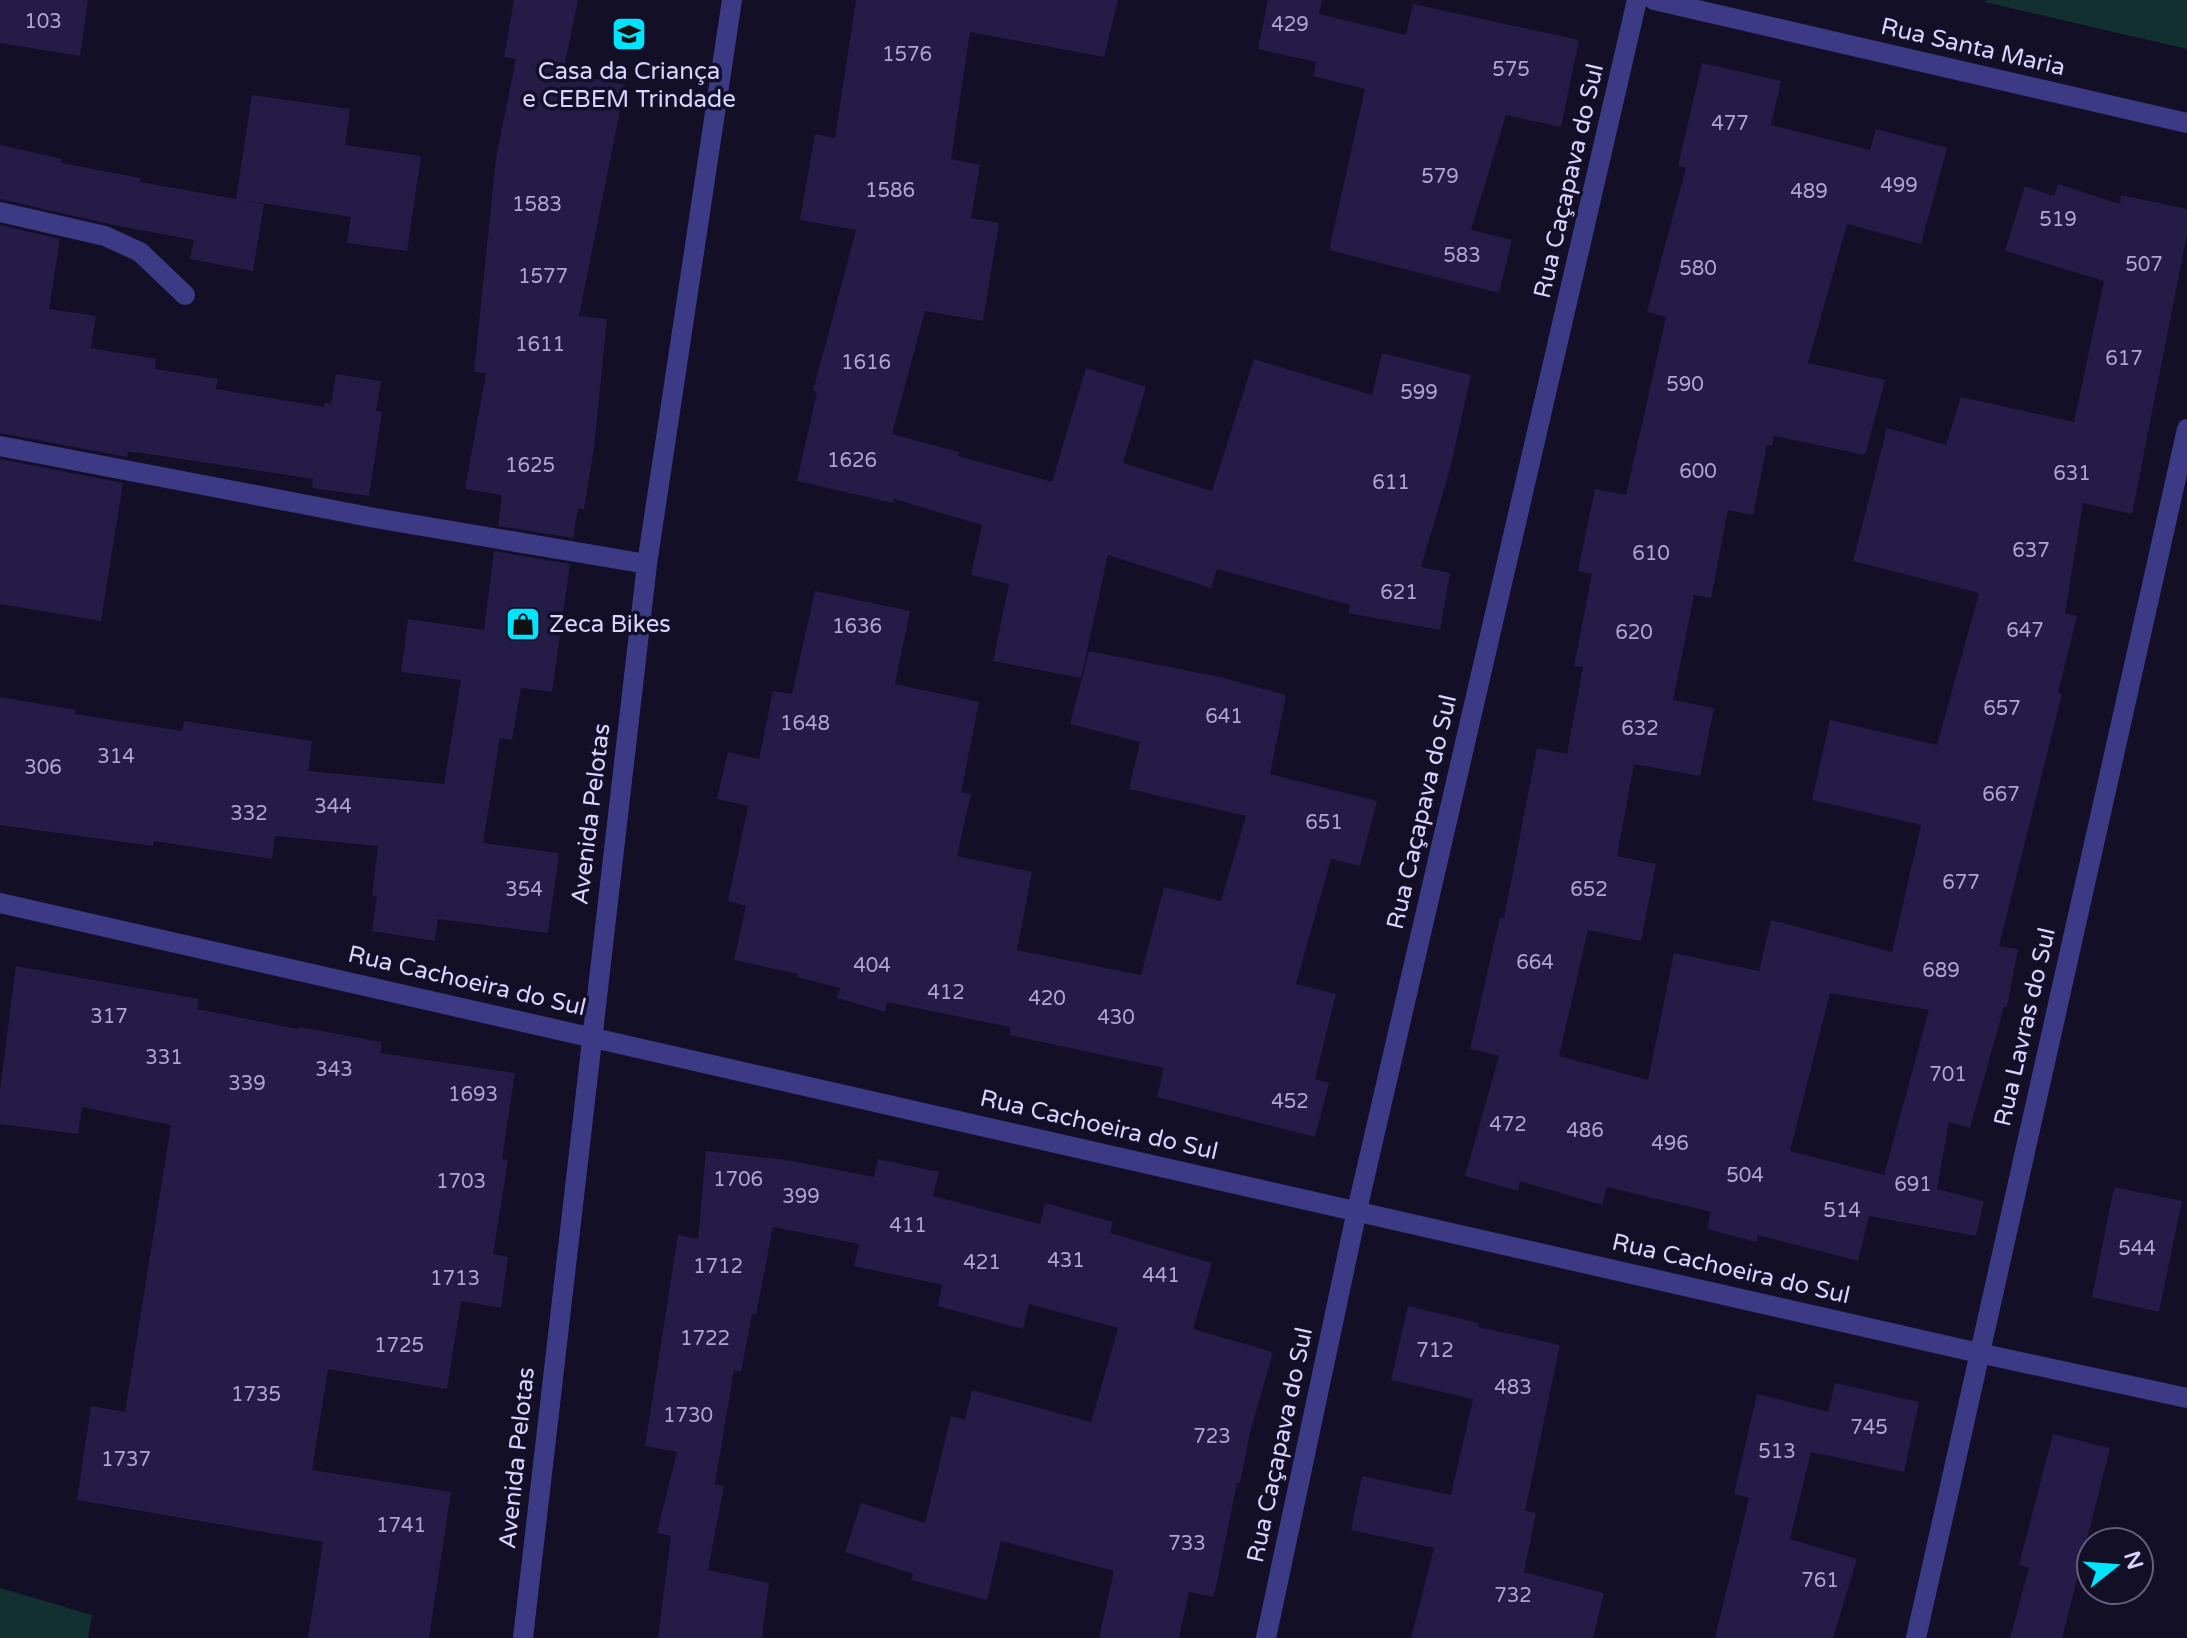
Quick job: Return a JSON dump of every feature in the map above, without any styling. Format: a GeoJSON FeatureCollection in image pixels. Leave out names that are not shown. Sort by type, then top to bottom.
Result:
{"type":"FeatureCollection","features":[{"type":"Feature","properties":{"kind":"street","name":"Avenida Pelotas"},"geometry":{"type":"LineString","coordinates":[[523,1638],[647,564],[732,0]]}},
{"type":"Feature","properties":{"kind":"street","name":"Rua Caçapava do Sul"},"geometry":{"type":"LineString","coordinates":[[1266,1638],[1357,1210],[1637,0]]}},
{"type":"Feature","properties":{"kind":"street","name":"Rua Santa Maria"},"geometry":{"type":"LineString","coordinates":[[1654,0],[2187,123]]}},
{"type":"Feature","properties":{"kind":"street"},"geometry":{"type":"LineString","coordinates":[[0,212],[105,236],[140,252],[185,295]]}},
{"type":"Feature","properties":{"kind":"street","name":"Rua Lavras do Sul"},"geometry":{"type":"LineString","coordinates":[[1916,1638],[2187,429]]}},
{"type":"Feature","properties":{"kind":"street"},"geometry":{"type":"LineString","coordinates":[[0,446],[375,518],[647,564]]}},
{"type":"Feature","properties":{"kind":"street","name":"Rua Cachoeira do Sul"},"geometry":{"type":"LineString","coordinates":[[0,903],[2187,1398]]}},
{"type":"Feature","properties":{"kind":"green space"},"geometry":{"type":"Polygon","coordinates":[[[2187,0],[2187,49],[1985,2],[2187,0]]]}},
{"type":"Feature","properties":{"kind":"green space"},"geometry":{"type":"Polygon","coordinates":[[[0,1588],[92,1615],[88,1638],[0,1638],[0,1588]]]}},
{"type":"Feature","properties":{"kind":"building"},"geometry":{"type":"Polygon","coordinates":[[[0,0],[88,0],[80,56],[0,43],[0,0]]]}},
{"type":"Feature","properties":{"kind":"building"},"geometry":{"type":"Polygon","coordinates":[[[514,0],[578,0],[563,72],[625,85],[579,316],[607,319],[594,448],[584,509],[578,508],[573,538],[498,526],[502,495],[465,489],[486,373],[474,372],[496,158],[516,59],[504,57],[514,0]]]}},
{"type":"Feature","properties":{"kind":"building"},"geometry":{"type":"Polygon","coordinates":[[[856,0],[1118,0],[1104,57],[970,32],[951,159],[980,165],[971,218],[999,223],[983,321],[925,311],[892,434],[1052,482],[1086,368],[1146,387],[1123,463],[1212,491],[1254,359],[1372,395],[1382,353],[1471,375],[1450,469],[1421,567],[1450,573],[1440,630],[1348,613],[1350,605],[1217,569],[1211,588],[1108,555],[1081,678],[993,661],[1009,584],[971,575],[982,525],[894,499],[893,503],[797,481],[817,392],[813,391],[856,230],[800,220],[815,134],[835,138],[856,0]]]}},
{"type":"Feature","properties":{"kind":"building"},"geometry":{"type":"Polygon","coordinates":[[[1268,0],[1322,0],[1319,14],[1406,35],[1413,4],[1579,40],[1561,127],[1506,115],[1471,230],[1512,240],[1499,293],[1329,250],[1365,89],[1313,76],[1316,62],[1258,49],[1268,0]]]}},
{"type":"Feature","properties":{"kind":"building"},"geometry":{"type":"Polygon","coordinates":[[[1702,63],[1781,81],[1771,125],[1870,150],[1876,129],[1947,148],[1921,244],[1847,224],[1808,363],[1885,380],[1865,455],[1774,436],[1772,446],[1767,445],[1753,515],[1728,510],[1711,598],[1694,595],[1673,700],[1714,708],[1700,776],[1634,764],[1617,856],[1656,864],[1641,941],[1588,930],[1559,1056],[1648,1080],[1674,953],[1759,971],[1771,920],[1892,952],[1921,825],[1812,800],[1830,720],[1937,745],[1979,593],[1853,561],[1887,428],[1946,445],[1961,397],[2074,422],[2104,281],[2005,251],[2025,186],[2054,196],[2058,184],[2120,204],[2121,195],[2187,209],[2187,234],[2132,514],[2083,503],[2065,613],[2077,616],[2058,693],[2062,694],[1999,946],[2018,949],[2007,1007],[2004,1007],[1970,1128],[1949,1122],[1937,1189],[1984,1201],[1976,1236],[1869,1216],[1858,1261],[1758,1235],[1756,1242],[1707,1229],[1711,1212],[1607,1187],[1602,1205],[1520,1181],[1518,1191],[1465,1176],[1499,1056],[1470,1049],[1500,917],[1504,918],[1537,748],[1567,754],[1583,667],[1574,666],[1592,574],[1578,571],[1595,489],[1626,495],[1666,317],[1647,312],[1686,168],[1678,166],[1702,63]],[[1830,993],[1790,1151],[1884,1175],[1929,1010],[1830,993]]]}},
{"type":"Feature","properties":{"kind":"building"},"geometry":{"type":"Polygon","coordinates":[[[252,95],[350,109],[345,145],[421,156],[407,251],[347,243],[351,217],[236,199],[252,95]]]}},
{"type":"Feature","properties":{"kind":"building"},"geometry":{"type":"Polygon","coordinates":[[[0,145],[62,159],[61,163],[141,178],[140,182],[264,204],[253,271],[190,259],[194,240],[0,199],[0,145]]]}},
{"type":"Feature","properties":{"kind":"building"},"geometry":{"type":"Polygon","coordinates":[[[0,225],[60,239],[49,309],[96,316],[91,348],[156,359],[155,369],[218,379],[216,389],[324,407],[325,403],[331,404],[336,374],[381,381],[376,411],[382,412],[369,496],[312,488],[313,479],[142,453],[128,452],[127,457],[0,433],[0,225]]]}},
{"type":"Feature","properties":{"kind":"building"},"geometry":{"type":"Polygon","coordinates":[[[0,459],[123,483],[101,621],[0,604],[0,459]]]}},
{"type":"Feature","properties":{"kind":"building"},"geometry":{"type":"Polygon","coordinates":[[[494,551],[570,564],[552,692],[521,688],[512,740],[500,738],[483,843],[559,853],[548,933],[438,919],[435,941],[372,931],[377,896],[372,896],[378,846],[275,836],[272,859],[154,841],[153,846],[0,825],[0,697],[76,710],[75,714],[182,731],[184,721],[312,741],[308,771],[444,784],[461,680],[401,672],[408,619],[484,630],[494,551]]]}},
{"type":"Feature","properties":{"kind":"building"},"geometry":{"type":"Polygon","coordinates":[[[815,591],[910,611],[895,684],[979,702],[961,792],[971,794],[957,856],[1032,872],[1017,950],[1141,975],[1164,887],[1221,901],[1246,816],[1129,789],[1140,742],[1070,724],[1089,651],[1220,677],[1286,695],[1270,774],[1377,801],[1360,866],[1331,859],[1296,984],[1336,994],[1315,1079],[1329,1083],[1315,1137],[1157,1097],[1164,1068],[1009,1035],[1010,1027],[887,1002],[885,1012],[837,998],[840,988],[797,977],[798,974],[734,960],[746,906],[728,901],[748,806],[717,799],[728,752],[759,759],[773,691],[792,694],[815,591]]]}},
{"type":"Feature","properties":{"kind":"building"},"geometry":{"type":"Polygon","coordinates":[[[16,966],[199,999],[197,1009],[382,1042],[380,1053],[515,1073],[502,1159],[508,1160],[493,1254],[508,1257],[501,1308],[461,1301],[447,1389],[328,1369],[312,1470],[451,1492],[429,1638],[308,1638],[323,1542],[77,1500],[91,1406],[125,1412],[171,1125],[82,1107],[78,1134],[0,1124],[0,1089],[16,966]]]}},
{"type":"Feature","properties":{"kind":"building"},"geometry":{"type":"Polygon","coordinates":[[[706,1151],[787,1160],[874,1177],[878,1159],[939,1172],[933,1196],[1040,1224],[1045,1203],[1113,1222],[1110,1233],[1212,1263],[1193,1329],[1273,1352],[1250,1433],[1240,1483],[1237,1483],[1214,1597],[1189,1592],[1179,1638],[1099,1638],[1114,1571],[1001,1541],[987,1600],[911,1580],[913,1574],[845,1552],[861,1503],[925,1523],[951,1416],[965,1420],[972,1390],[1091,1422],[1118,1328],[1029,1304],[1023,1329],[937,1306],[943,1285],[854,1266],[859,1244],[773,1227],[741,1372],[734,1370],[715,1484],[724,1486],[708,1570],[769,1583],[762,1638],[658,1638],[671,1536],[657,1533],[677,1452],[645,1446],[678,1235],[698,1239],[706,1151]]]}},
{"type":"Feature","properties":{"kind":"building"},"geometry":{"type":"Polygon","coordinates":[[[2114,1187],[2182,1201],[2159,1312],[2092,1297],[2114,1187]]]}},
{"type":"Feature","properties":{"kind":"building"},"geometry":{"type":"Polygon","coordinates":[[[1408,1306],[1479,1323],[1478,1327],[1560,1345],[1525,1511],[1536,1513],[1524,1572],[1604,1593],[1593,1638],[1411,1638],[1434,1548],[1351,1530],[1362,1476],[1451,1495],[1473,1399],[1391,1380],[1408,1306]]]}},
{"type":"Feature","properties":{"kind":"building"},"geometry":{"type":"Polygon","coordinates":[[[1835,1383],[1919,1402],[1904,1472],[1811,1452],[1790,1539],[1857,1559],[1833,1638],[1715,1638],[1749,1498],[1734,1494],[1757,1394],[1828,1412],[1835,1383]]]}},
{"type":"Feature","properties":{"kind":"building"},"geometry":{"type":"Polygon","coordinates":[[[2053,1434],[2110,1448],[2090,1526],[2075,1526],[2075,1587],[2062,1638],[2010,1638],[2029,1568],[2019,1565],[2053,1434]]]}},
{"type":"Feature","properties":{"kind":"place","name":"Casa da Criança e CEBEM Trindade"},"geometry":{"type":"Point","coordinates":[629,34]}},
{"type":"Feature","properties":{"kind":"place","name":"Zeca Bikes"},"geometry":{"type":"Point","coordinates":[523,624]}}]}
